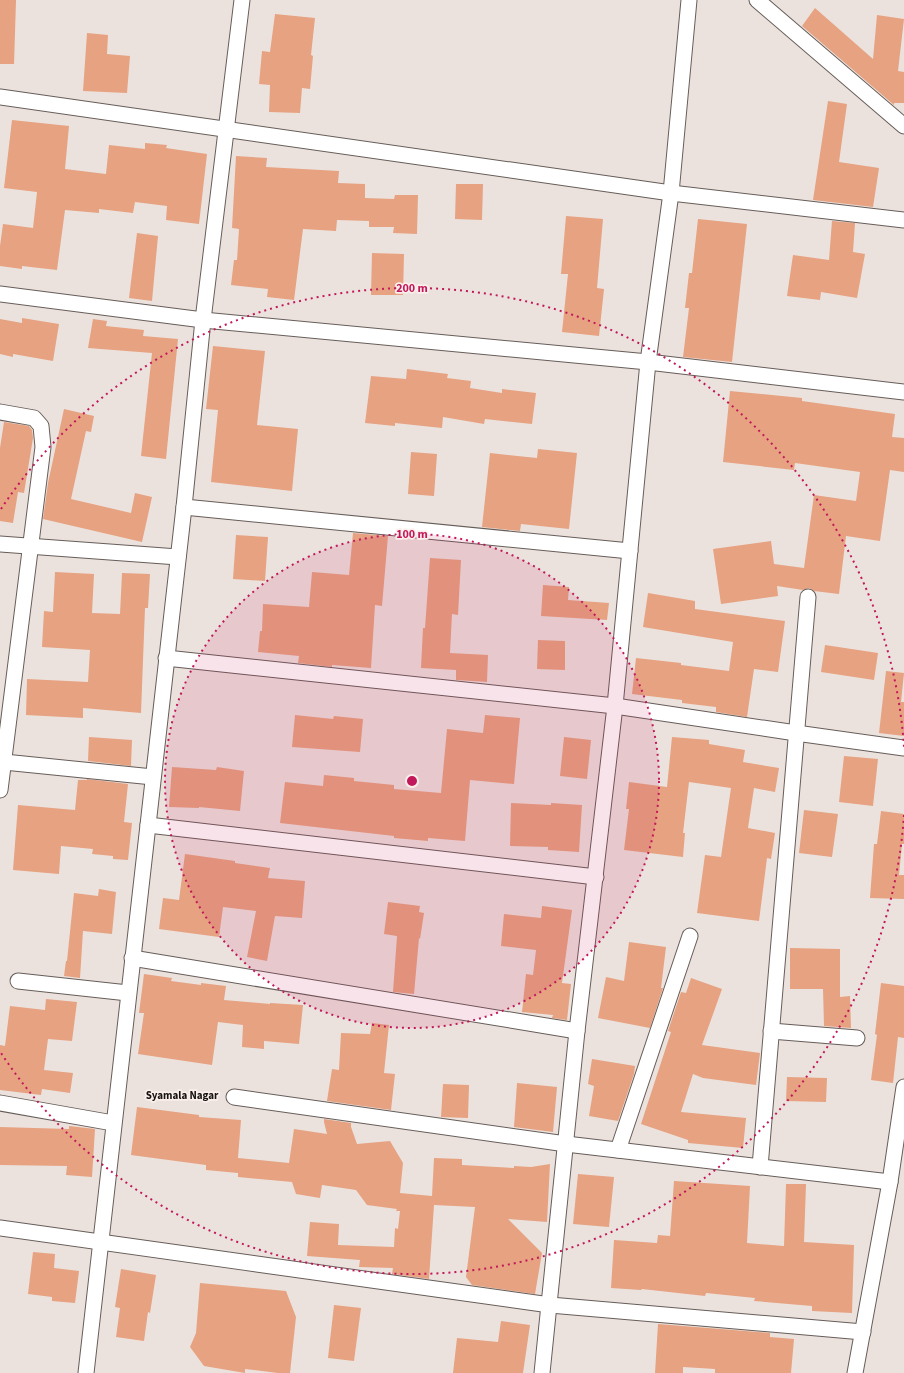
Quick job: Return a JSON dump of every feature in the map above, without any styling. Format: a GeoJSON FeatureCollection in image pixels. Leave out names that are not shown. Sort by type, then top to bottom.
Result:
{"type":"FeatureCollection","features":[{"type":"Feature","properties":{"kind":"street"},"geometry":{"type":"LineString","coordinates":[[86,1373],[113,1123],[184,507],[203,320],[242,0]]}},
{"type":"Feature","properties":{"kind":"street"},"geometry":{"type":"LineString","coordinates":[[542,1373],[578,1031],[615,706],[648,362],[671,193],[689,0]]}},
{"type":"Feature","properties":{"kind":"street"},"geometry":{"type":"LineString","coordinates":[[757,0],[904,126]]}},
{"type":"Feature","properties":{"kind":"street"},"geometry":{"type":"LineString","coordinates":[[0,97],[671,193],[904,220]]}},
{"type":"Feature","properties":{"kind":"street"},"geometry":{"type":"LineString","coordinates":[[0,294],[203,320],[648,362],[904,392]]}},
{"type":"Feature","properties":{"kind":"street"},"geometry":{"type":"LineString","coordinates":[[0,412],[34,418],[41,426],[44,447],[0,790]]}},
{"type":"Feature","properties":{"kind":"street"},"geometry":{"type":"LineString","coordinates":[[184,507],[630,550]]}},
{"type":"Feature","properties":{"kind":"street"},"geometry":{"type":"LineString","coordinates":[[0,544],[178,557]]}},
{"type":"Feature","properties":{"kind":"street"},"geometry":{"type":"LineString","coordinates":[[760,1167],[808,598]]}},
{"type":"Feature","properties":{"kind":"street"},"geometry":{"type":"LineString","coordinates":[[166,658],[615,706],[796,734],[904,748]]}},
{"type":"Feature","properties":{"kind":"street"},"geometry":{"type":"LineString","coordinates":[[4,762],[153,777]]}},
{"type":"Feature","properties":{"kind":"street"},"geometry":{"type":"LineString","coordinates":[[148,825],[596,877]]}},
{"type":"Feature","properties":{"kind":"street"},"geometry":{"type":"LineString","coordinates":[[618,1150],[690,936]]}},
{"type":"Feature","properties":{"kind":"street"},"geometry":{"type":"LineString","coordinates":[[132,958],[578,1031]]}},
{"type":"Feature","properties":{"kind":"street"},"geometry":{"type":"LineString","coordinates":[[18,981],[128,993]]}},
{"type":"Feature","properties":{"kind":"street"},"geometry":{"type":"LineString","coordinates":[[771,1032],[857,1038]]}},
{"type":"Feature","properties":{"kind":"street"},"geometry":{"type":"LineString","coordinates":[[855,1373],[890,1182],[904,1087]]}},
{"type":"Feature","properties":{"kind":"street"},"geometry":{"type":"LineString","coordinates":[[234,1097],[566,1144],[890,1182]]}},
{"type":"Feature","properties":{"kind":"street"},"geometry":{"type":"LineString","coordinates":[[0,1103],[113,1123]]}},
{"type":"Feature","properties":{"kind":"street"},"geometry":{"type":"LineString","coordinates":[[0,1228],[550,1305],[863,1332]]}},
{"type":"Feature","properties":{"kind":"building"},"geometry":{"type":"Polygon","coordinates":[[[0,0],[16,0],[14,64],[0,64],[0,0]]]}},
{"type":"Feature","properties":{"kind":"building"},"geometry":{"type":"Polygon","coordinates":[[[815,8],[873,59],[877,15],[904,19],[898,71],[904,72],[904,103],[894,103],[894,105],[802,26],[815,8]]]}},
{"type":"Feature","properties":{"kind":"building"},"geometry":{"type":"Polygon","coordinates":[[[275,14],[315,18],[311,55],[313,56],[310,89],[302,88],[300,113],[269,112],[270,85],[259,84],[262,51],[270,52],[275,14]]]}},
{"type":"Feature","properties":{"kind":"building"},"geometry":{"type":"Polygon","coordinates":[[[87,33],[108,35],[107,54],[130,56],[127,93],[83,91],[87,33]]]}},
{"type":"Feature","properties":{"kind":"building"},"geometry":{"type":"Polygon","coordinates":[[[828,101],[847,104],[839,162],[879,168],[873,207],[813,200],[828,101]]]}},
{"type":"Feature","properties":{"kind":"building"},"geometry":{"type":"Polygon","coordinates":[[[12,120],[69,126],[65,169],[106,174],[109,145],[145,149],[145,143],[167,145],[166,148],[207,154],[199,224],[166,220],[167,206],[135,202],[133,213],[99,209],[99,213],[65,210],[57,270],[22,266],[22,269],[0,266],[0,246],[3,224],[33,228],[37,192],[4,188],[12,120]]]}},
{"type":"Feature","properties":{"kind":"building"},"geometry":{"type":"Polygon","coordinates":[[[236,156],[267,158],[266,167],[339,171],[338,183],[365,184],[365,198],[394,199],[395,195],[418,195],[417,234],[393,233],[394,227],[369,227],[369,221],[337,220],[336,231],[303,229],[294,300],[267,297],[268,289],[231,285],[234,260],[237,260],[239,229],[232,228],[236,156]]]}},
{"type":"Feature","properties":{"kind":"building"},"geometry":{"type":"Polygon","coordinates":[[[456,184],[483,184],[482,220],[455,219],[456,184]]]}},
{"type":"Feature","properties":{"kind":"building"},"geometry":{"type":"Polygon","coordinates":[[[566,216],[603,219],[597,288],[604,289],[599,336],[562,332],[568,274],[561,274],[566,216]]]}},
{"type":"Feature","properties":{"kind":"building"},"geometry":{"type":"Polygon","coordinates":[[[698,219],[747,224],[732,362],[683,357],[689,308],[685,308],[689,273],[692,273],[698,219]]]}},
{"type":"Feature","properties":{"kind":"building"},"geometry":{"type":"Polygon","coordinates":[[[832,221],[855,223],[853,252],[865,254],[857,298],[821,292],[820,300],[787,296],[793,255],[829,260],[832,221]]]}},
{"type":"Feature","properties":{"kind":"building"},"geometry":{"type":"Polygon","coordinates":[[[137,233],[158,236],[152,301],[129,298],[137,233]]]}},
{"type":"Feature","properties":{"kind":"building"},"geometry":{"type":"Polygon","coordinates":[[[372,253],[404,254],[403,295],[371,295],[372,253]]]}},
{"type":"Feature","properties":{"kind":"building"},"geometry":{"type":"Polygon","coordinates":[[[22,318],[59,324],[53,361],[13,354],[13,357],[0,354],[0,319],[22,323],[22,318]]]}},
{"type":"Feature","properties":{"kind":"building"},"geometry":{"type":"Polygon","coordinates":[[[93,319],[107,321],[106,326],[144,330],[143,336],[178,339],[166,459],[141,456],[152,353],[88,348],[93,319]]]}},
{"type":"Feature","properties":{"kind":"building"},"geometry":{"type":"Polygon","coordinates":[[[213,346],[265,351],[257,425],[298,429],[292,491],[211,482],[218,410],[206,409],[213,346]]]}},
{"type":"Feature","properties":{"kind":"building"},"geometry":{"type":"Polygon","coordinates":[[[407,369],[448,374],[447,378],[471,381],[470,388],[502,393],[502,389],[536,393],[532,424],[485,419],[484,424],[443,417],[442,428],[395,423],[395,426],[365,423],[371,376],[406,379],[407,369]]]}},
{"type":"Feature","properties":{"kind":"building"},"geometry":{"type":"Polygon","coordinates":[[[730,391],[802,398],[802,401],[895,414],[892,437],[904,438],[904,472],[890,470],[880,541],[846,536],[839,594],[814,591],[809,588],[803,590],[777,586],[778,596],[721,604],[713,549],[771,541],[774,564],[804,568],[814,495],[856,501],[860,472],[795,463],[794,470],[723,462],[730,391]]]}},
{"type":"Feature","properties":{"kind":"building"},"geometry":{"type":"Polygon","coordinates":[[[64,409],[94,416],[91,432],[86,431],[71,499],[131,513],[135,493],[152,497],[142,542],[43,519],[48,483],[64,409]]]}},
{"type":"Feature","properties":{"kind":"building"},"geometry":{"type":"Polygon","coordinates":[[[4,422],[29,426],[32,430],[33,438],[24,493],[18,492],[13,523],[0,521],[0,448],[4,422]]]}},
{"type":"Feature","properties":{"kind":"building"},"geometry":{"type":"Polygon","coordinates":[[[538,449],[577,453],[569,529],[521,524],[520,531],[482,527],[490,453],[537,458],[538,449]]]}},
{"type":"Feature","properties":{"kind":"building"},"geometry":{"type":"Polygon","coordinates":[[[411,452],[437,454],[434,496],[408,494],[411,452]]]}},
{"type":"Feature","properties":{"kind":"building"},"geometry":{"type":"Polygon","coordinates":[[[353,533],[388,536],[382,606],[375,605],[371,668],[332,665],[332,667],[298,663],[299,656],[258,652],[260,631],[262,631],[263,604],[309,607],[312,572],[349,575],[353,533]]]}},
{"type":"Feature","properties":{"kind":"building"},"geometry":{"type":"Polygon","coordinates":[[[236,535],[268,537],[265,581],[233,579],[236,535]]]}},
{"type":"Feature","properties":{"kind":"building"},"geometry":{"type":"Polygon","coordinates":[[[430,558],[461,560],[458,615],[452,614],[450,653],[488,655],[487,682],[456,680],[456,670],[421,668],[423,628],[425,628],[430,558]]]}},
{"type":"Feature","properties":{"kind":"building"},"geometry":{"type":"Polygon","coordinates":[[[55,572],[94,574],[92,613],[120,614],[122,573],[150,574],[148,608],[145,608],[141,713],[83,708],[83,718],[26,715],[27,679],[88,682],[90,650],[42,647],[44,611],[53,612],[55,572]]]}},
{"type":"Feature","properties":{"kind":"building"},"geometry":{"type":"Polygon","coordinates":[[[543,585],[569,587],[568,600],[609,603],[607,620],[541,616],[543,585]]]}},
{"type":"Feature","properties":{"kind":"building"},"geometry":{"type":"Polygon","coordinates":[[[648,593],[695,601],[695,609],[785,621],[778,672],[754,669],[747,717],[716,712],[716,707],[682,703],[682,700],[632,694],[636,658],[681,663],[681,665],[729,671],[733,642],[643,627],[648,593]]]}},
{"type":"Feature","properties":{"kind":"building"},"geometry":{"type":"Polygon","coordinates":[[[538,640],[565,641],[565,670],[537,669],[538,640]]]}},
{"type":"Feature","properties":{"kind":"building"},"geometry":{"type":"Polygon","coordinates":[[[825,645],[878,653],[874,680],[821,672],[825,645]]]}},
{"type":"Feature","properties":{"kind":"building"},"geometry":{"type":"Polygon","coordinates":[[[886,671],[904,673],[901,702],[904,702],[904,736],[879,733],[886,671]]]}},
{"type":"Feature","properties":{"kind":"building"},"geometry":{"type":"Polygon","coordinates":[[[295,715],[333,719],[334,716],[363,719],[360,752],[292,747],[295,715]]]}},
{"type":"Feature","properties":{"kind":"building"},"geometry":{"type":"Polygon","coordinates":[[[485,715],[520,718],[514,784],[470,780],[465,841],[428,838],[428,841],[394,838],[394,836],[280,823],[285,782],[323,786],[324,775],[354,778],[354,781],[394,785],[394,789],[441,793],[447,729],[483,733],[485,715]]]}},
{"type":"Feature","properties":{"kind":"building"},"geometry":{"type":"Polygon","coordinates":[[[89,737],[132,740],[131,766],[88,761],[89,737]]]}},
{"type":"Feature","properties":{"kind":"building"},"geometry":{"type":"Polygon","coordinates":[[[564,737],[591,740],[587,779],[560,776],[564,737]]]}},
{"type":"Feature","properties":{"kind":"building"},"geometry":{"type":"Polygon","coordinates":[[[672,737],[709,740],[709,744],[745,750],[743,762],[779,768],[775,792],[754,788],[748,828],[775,833],[771,859],[767,858],[759,921],[697,913],[705,855],[721,857],[731,788],[689,782],[683,833],[685,833],[683,857],[624,850],[629,809],[626,809],[629,782],[667,787],[672,737]]]}},
{"type":"Feature","properties":{"kind":"building"},"geometry":{"type":"Polygon","coordinates":[[[844,756],[878,759],[873,806],[839,802],[844,756]]]}},
{"type":"Feature","properties":{"kind":"building"},"geometry":{"type":"Polygon","coordinates":[[[172,767],[216,770],[217,767],[244,771],[240,811],[199,807],[169,807],[172,767]]]}},
{"type":"Feature","properties":{"kind":"building"},"geometry":{"type":"Polygon","coordinates":[[[87,779],[128,784],[124,822],[132,823],[128,860],[113,859],[113,856],[92,854],[93,849],[61,846],[59,874],[13,870],[18,805],[75,810],[78,780],[87,779]]]}},
{"type":"Feature","properties":{"kind":"building"},"geometry":{"type":"Polygon","coordinates":[[[511,803],[582,805],[579,852],[548,850],[548,847],[510,846],[511,803]]]}},
{"type":"Feature","properties":{"kind":"building"},"geometry":{"type":"Polygon","coordinates":[[[804,810],[838,814],[832,857],[799,853],[804,810]]]}},
{"type":"Feature","properties":{"kind":"building"},"geometry":{"type":"Polygon","coordinates":[[[881,811],[904,814],[904,844],[902,844],[899,875],[904,875],[904,899],[870,898],[874,844],[877,844],[881,811]]]}},
{"type":"Feature","properties":{"kind":"building"},"geometry":{"type":"Polygon","coordinates":[[[185,854],[235,861],[235,863],[270,868],[268,878],[305,881],[302,918],[275,916],[267,961],[247,957],[256,911],[223,907],[219,937],[159,929],[163,898],[179,900],[185,854]]]}},
{"type":"Feature","properties":{"kind":"building"},"geometry":{"type":"Polygon","coordinates":[[[99,889],[116,892],[112,934],[83,931],[80,978],[64,976],[74,893],[98,896],[99,889]]]}},
{"type":"Feature","properties":{"kind":"building"},"geometry":{"type":"Polygon","coordinates":[[[388,902],[420,906],[419,912],[424,913],[420,939],[419,938],[414,994],[393,992],[397,936],[384,934],[388,902]]]}},
{"type":"Feature","properties":{"kind":"building"},"geometry":{"type":"Polygon","coordinates":[[[542,906],[572,910],[562,983],[571,984],[567,1020],[552,1018],[553,1015],[522,1012],[526,974],[533,975],[536,950],[501,946],[504,914],[541,918],[542,906]]]}},
{"type":"Feature","properties":{"kind":"building"},"geometry":{"type":"Polygon","coordinates":[[[629,942],[666,947],[661,988],[663,988],[650,1028],[598,1018],[606,977],[624,981],[629,942]]]}},
{"type":"Feature","properties":{"kind":"building"},"geometry":{"type":"Polygon","coordinates":[[[790,948],[840,949],[840,997],[850,996],[851,1028],[824,1026],[823,989],[790,989],[790,948]]]}},
{"type":"Feature","properties":{"kind":"building"},"geometry":{"type":"Polygon","coordinates":[[[144,974],[172,978],[171,981],[201,985],[201,983],[226,986],[224,1000],[303,1005],[299,1044],[264,1041],[264,1049],[242,1047],[243,1025],[218,1022],[212,1065],[138,1054],[144,1013],[139,1013],[144,974]]]}},
{"type":"Feature","properties":{"kind":"building"},"geometry":{"type":"Polygon","coordinates":[[[691,978],[722,989],[702,1045],[760,1053],[756,1085],[703,1078],[693,1074],[681,1112],[746,1118],[743,1148],[688,1143],[688,1140],[641,1124],[671,1032],[668,1031],[681,992],[686,993],[691,978]]]}},
{"type":"Feature","properties":{"kind":"building"},"geometry":{"type":"Polygon","coordinates":[[[881,983],[904,986],[904,1038],[898,1037],[893,1083],[871,1080],[877,1035],[875,1034],[881,983]]]}},
{"type":"Feature","properties":{"kind":"building"},"geometry":{"type":"Polygon","coordinates":[[[46,999],[77,1002],[72,1041],[48,1039],[44,1070],[73,1073],[70,1093],[42,1089],[41,1095],[0,1090],[0,1045],[5,1046],[10,1006],[45,1010],[46,999]]]}},
{"type":"Feature","properties":{"kind":"building"},"geometry":{"type":"Polygon","coordinates":[[[372,1023],[389,1025],[384,1073],[395,1074],[391,1110],[327,1101],[332,1069],[339,1070],[341,1033],[370,1034],[372,1023]]]}},
{"type":"Feature","properties":{"kind":"building"},"geometry":{"type":"Polygon","coordinates":[[[592,1059],[635,1066],[634,1074],[618,1121],[589,1116],[594,1086],[588,1084],[592,1059]]]}},
{"type":"Feature","properties":{"kind":"building"},"geometry":{"type":"Polygon","coordinates":[[[787,1077],[827,1078],[826,1102],[786,1101],[787,1077]]]}},
{"type":"Feature","properties":{"kind":"building"},"geometry":{"type":"Polygon","coordinates":[[[517,1083],[557,1087],[553,1132],[514,1127],[517,1083]]]}},
{"type":"Feature","properties":{"kind":"building"},"geometry":{"type":"Polygon","coordinates":[[[443,1084],[469,1085],[468,1118],[441,1117],[443,1084]]]}},
{"type":"Feature","properties":{"kind":"building"},"geometry":{"type":"Polygon","coordinates":[[[137,1107],[199,1115],[199,1117],[241,1120],[238,1158],[289,1163],[294,1129],[327,1134],[324,1119],[351,1123],[357,1144],[390,1141],[403,1163],[400,1193],[432,1196],[434,1158],[462,1159],[462,1165],[514,1168],[514,1166],[531,1167],[550,1164],[547,1222],[508,1219],[542,1253],[535,1294],[472,1285],[466,1277],[475,1207],[434,1205],[429,1279],[392,1274],[393,1268],[359,1267],[360,1260],[307,1256],[310,1222],[339,1224],[338,1245],[394,1247],[395,1228],[398,1229],[400,1211],[396,1211],[397,1209],[367,1205],[356,1190],[322,1185],[320,1198],[296,1194],[292,1182],[238,1177],[238,1173],[206,1170],[206,1165],[131,1155],[137,1107]]]}},
{"type":"Feature","properties":{"kind":"building"},"geometry":{"type":"Polygon","coordinates":[[[69,1126],[95,1129],[92,1177],[66,1175],[67,1166],[0,1165],[0,1127],[69,1129],[69,1126]]]}},
{"type":"Feature","properties":{"kind":"building"},"geometry":{"type":"Polygon","coordinates":[[[578,1174],[614,1177],[609,1227],[573,1224],[578,1174]]]}},
{"type":"Feature","properties":{"kind":"building"},"geometry":{"type":"Polygon","coordinates":[[[674,1181],[750,1186],[747,1243],[784,1246],[786,1184],[806,1184],[804,1242],[854,1245],[852,1313],[812,1311],[812,1306],[754,1301],[755,1298],[706,1293],[705,1296],[642,1289],[611,1288],[614,1240],[657,1243],[658,1235],[670,1236],[674,1181]]]}},
{"type":"Feature","properties":{"kind":"building"},"geometry":{"type":"Polygon","coordinates":[[[33,1252],[55,1254],[54,1268],[79,1271],[75,1303],[52,1301],[52,1297],[28,1294],[33,1252]]]}},
{"type":"Feature","properties":{"kind":"building"},"geometry":{"type":"Polygon","coordinates":[[[121,1269],[156,1275],[150,1313],[148,1312],[144,1341],[116,1337],[120,1308],[115,1307],[121,1269]]]}},
{"type":"Feature","properties":{"kind":"building"},"geometry":{"type":"Polygon","coordinates":[[[200,1283],[286,1291],[296,1317],[290,1373],[245,1369],[245,1373],[204,1366],[190,1347],[196,1333],[200,1283]]]}},
{"type":"Feature","properties":{"kind":"building"},"geometry":{"type":"Polygon","coordinates":[[[334,1305],[361,1308],[354,1361],[328,1358],[334,1305]]]}},
{"type":"Feature","properties":{"kind":"building"},"geometry":{"type":"Polygon","coordinates":[[[501,1321],[530,1325],[523,1373],[453,1373],[457,1338],[498,1342],[501,1321]]]}},
{"type":"Feature","properties":{"kind":"building"},"geometry":{"type":"Polygon","coordinates":[[[658,1324],[770,1333],[770,1337],[794,1339],[791,1373],[715,1373],[715,1369],[683,1367],[683,1373],[655,1373],[658,1324]]]}},
{"type":"Feature","properties":{"kind":"district","name":"Syamala Nagar"},"geometry":{"type":"Point","coordinates":[182,1095]}}]}
